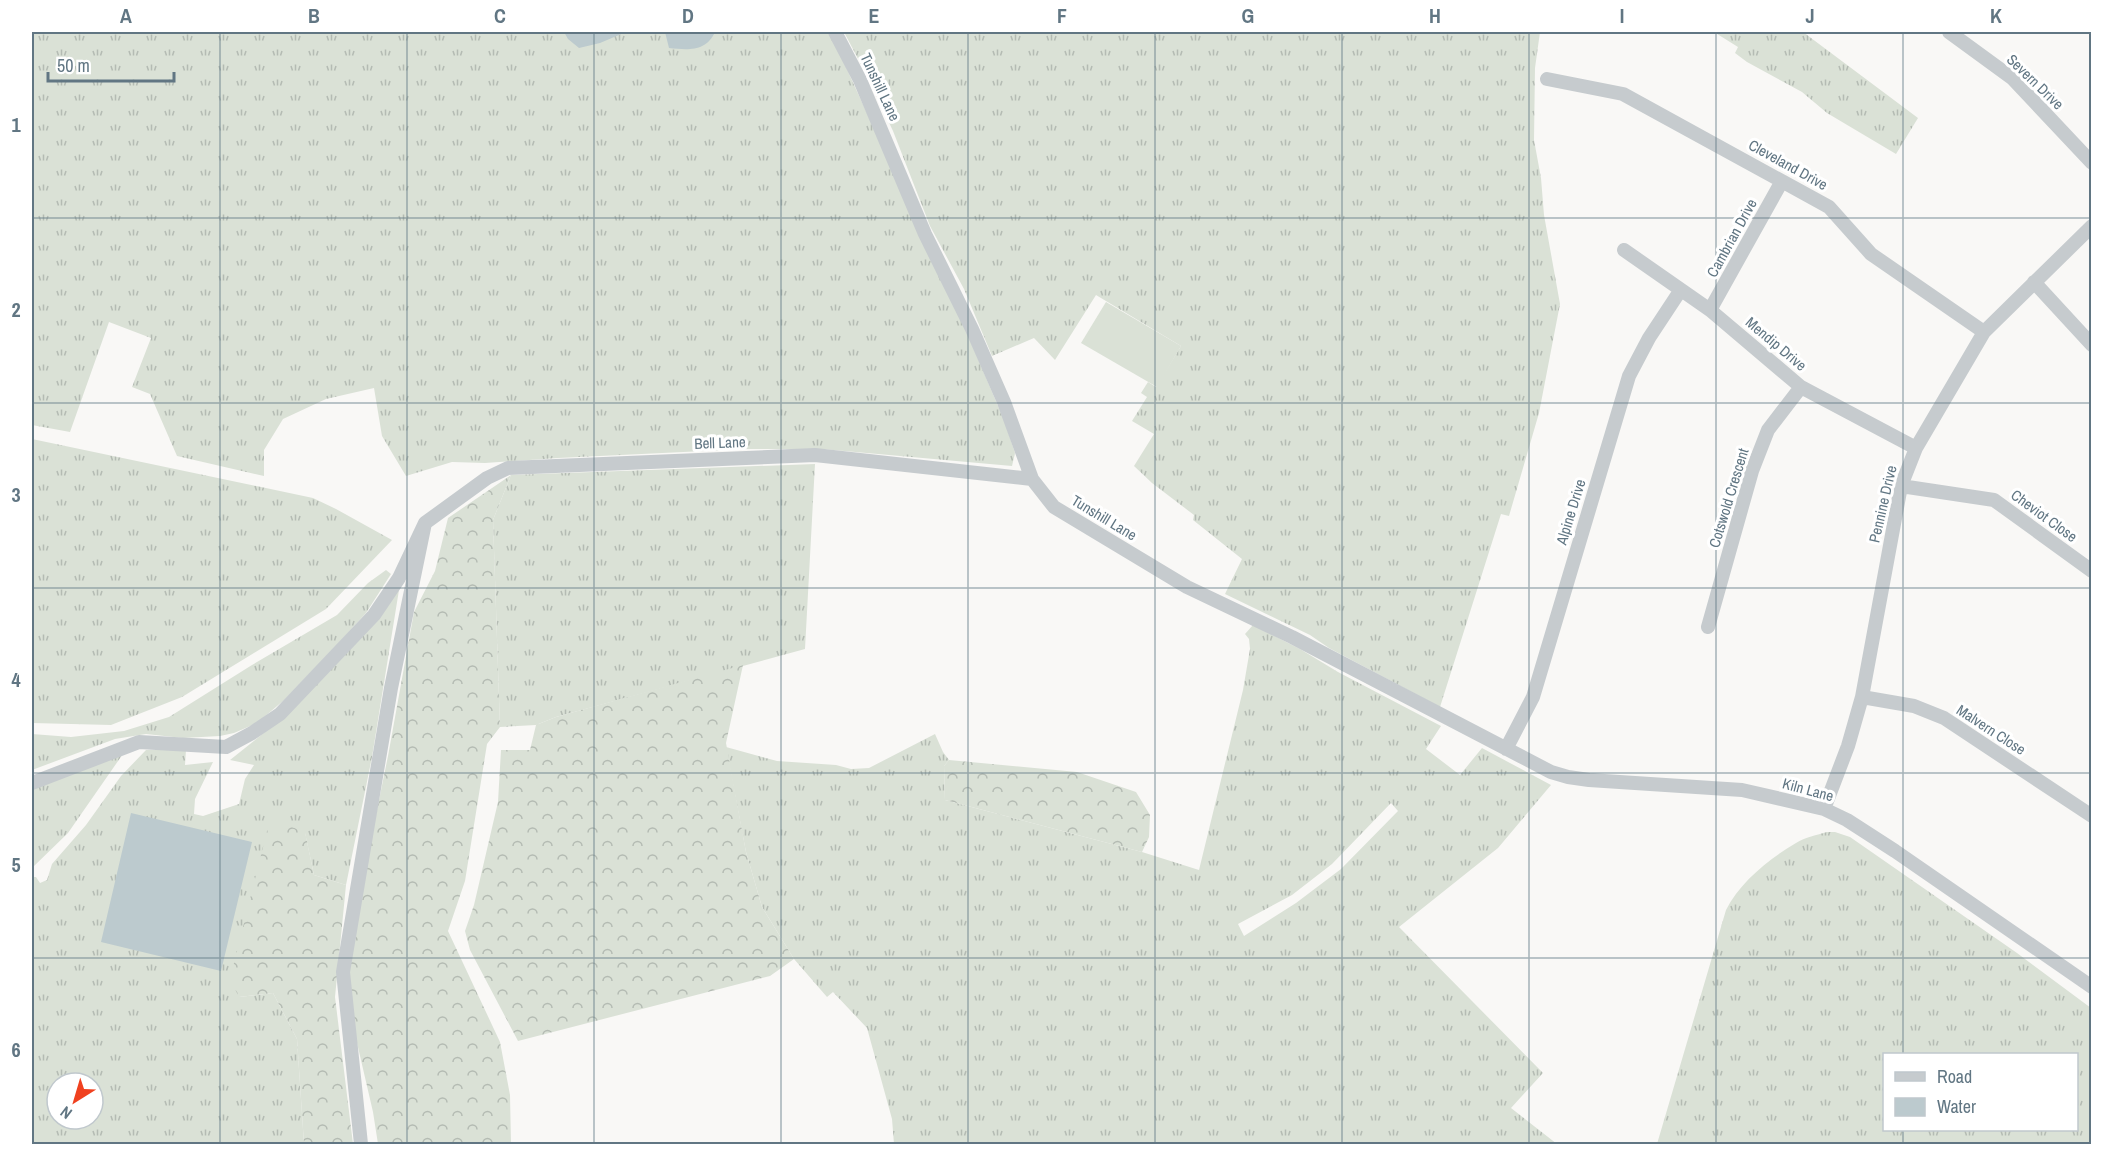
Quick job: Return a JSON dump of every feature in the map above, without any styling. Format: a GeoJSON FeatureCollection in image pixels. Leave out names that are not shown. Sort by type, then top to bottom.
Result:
{"type":"FeatureCollection","features":[{"type":"Feature","properties":{"kind":"street","name":"Tunshill Lane"},"geometry":{"type":"LineString","coordinates":[[835,32],[860,80],[925,234],[972,329],[1004,402],[1032,479],[1054,507],[1187,587],[1292,637],[1506,749]]}},
{"type":"Feature","properties":{"kind":"street","name":"Severn Drive"},"geometry":{"type":"LineString","coordinates":[[1949,32],[2012,78],[2091,163]]}},
{"type":"Feature","properties":{"kind":"street","name":"Cleveland Drive"},"geometry":{"type":"LineString","coordinates":[[1547,80],[1623,94],[1829,207],[1871,254],[1984,332]]}},
{"type":"Feature","properties":{"kind":"street","name":"Cambrian Drive"},"geometry":{"type":"LineString","coordinates":[[1710,310],[1782,181]]}},
{"type":"Feature","properties":{"kind":"street","name":"Pennine Drive"},"geometry":{"type":"LineString","coordinates":[[1824,808],[1848,746],[1862,697],[1901,486],[1916,448],[1984,332],[2091,226]]}},
{"type":"Feature","properties":{"kind":"street","name":"Mendip Drive"},"geometry":{"type":"LineString","coordinates":[[1624,250],[1710,310],[1801,387],[1916,448]]}},
{"type":"Feature","properties":{"kind":"street"},"geometry":{"type":"LineString","coordinates":[[2034,282],[2091,345]]}},
{"type":"Feature","properties":{"kind":"street","name":"Alpine Drive"},"geometry":{"type":"LineString","coordinates":[[1506,749],[1533,697],[1629,376],[1649,338],[1680,291]]}},
{"type":"Feature","properties":{"kind":"street","name":"Cotswold Crescent"},"geometry":{"type":"LineString","coordinates":[[1708,627],[1752,471],[1768,430],[1801,387]]}},
{"type":"Feature","properties":{"kind":"street","name":"Bell Lane"},"geometry":{"type":"LineString","coordinates":[[425,523],[487,478],[508,468],[815,455],[1032,479]]}},
{"type":"Feature","properties":{"kind":"street","name":"Cheviot Close"},"geometry":{"type":"LineString","coordinates":[[1901,486],[1994,500],[2091,571]]}},
{"type":"Feature","properties":{"kind":"street"},"geometry":{"type":"LineString","coordinates":[[32,783],[139,742],[226,747],[252,733],[280,714],[374,615],[399,578],[425,523]]}},
{"type":"Feature","properties":{"kind":"street"},"geometry":{"type":"LineString","coordinates":[[361,1144],[343,972],[391,688],[425,523]]}},
{"type":"Feature","properties":{"kind":"street","name":"Malvern Close"},"geometry":{"type":"LineString","coordinates":[[1862,697],[1914,706],[1944,718],[2091,816]]}},
{"type":"Feature","properties":{"kind":"street","name":"Kiln Lane"},"geometry":{"type":"LineString","coordinates":[[1506,749],[1551,772],[1568,777],[1742,790],[1824,808],[1847,820],[1894,851],[2091,987]]}},
{"type":"Feature","properties":{"kind":"green space"},"geometry":{"type":"Polygon","coordinates":[[[32,32],[827,32],[834,41],[961,319],[1004,420],[1015,453],[1012,466],[822,449],[746,449],[485,463],[452,462],[406,476],[382,436],[374,388],[326,399],[283,419],[264,450],[264,476],[177,456],[150,394],[132,387],[151,338],[109,322],[70,432],[32,425],[32,32]]]}},
{"type":"Feature","properties":{"kind":"green space"},"geometry":{"type":"Polygon","coordinates":[[[844,32],[1540,32],[1535,68],[1534,140],[1541,178],[1544,215],[1560,304],[1539,413],[1509,516],[1501,514],[1440,707],[1329,648],[1310,635],[1225,594],[1242,559],[1193,520],[1194,515],[1134,466],[1154,434],[1132,421],[1147,397],[1141,393],[1148,382],[1156,387],[1181,346],[1096,295],[1055,360],[1034,338],[992,356],[964,289],[930,226],[893,131],[844,32]]]}},
{"type":"Feature","properties":{"kind":"green space"},"geometry":{"type":"Polygon","coordinates":[[[1714,32],[1803,32],[1918,118],[1896,154],[1827,113],[1802,92],[1747,62],[1735,53],[1738,47],[1714,32]]]}},
{"type":"Feature","properties":{"kind":"green space"},"geometry":{"type":"Polygon","coordinates":[[[1106,302],[1181,346],[1157,387],[1081,343],[1106,302]]]}},
{"type":"Feature","properties":{"kind":"green space"},"geometry":{"type":"Polygon","coordinates":[[[32,439],[313,498],[392,540],[326,609],[182,697],[111,725],[32,723],[32,439]]]}},
{"type":"Feature","properties":{"kind":"green space"},"geometry":{"type":"Polygon","coordinates":[[[815,464],[805,649],[556,717],[536,725],[500,727],[493,520],[511,475],[815,464]]]}},
{"type":"Feature","properties":{"kind":"green space"},"geometry":{"type":"Polygon","coordinates":[[[511,475],[493,520],[500,727],[487,744],[465,881],[448,931],[500,1042],[510,1095],[511,1144],[378,1144],[351,1017],[348,977],[352,932],[388,756],[414,612],[435,571],[448,518],[511,475]]]}},
{"type":"Feature","properties":{"kind":"green space"},"geometry":{"type":"Polygon","coordinates":[[[386,570],[391,574],[366,613],[283,701],[257,723],[234,733],[220,736],[183,738],[146,734],[115,739],[32,770],[32,734],[71,737],[124,731],[169,717],[337,615],[368,583],[386,570]]]}},
{"type":"Feature","properties":{"kind":"green space"},"geometry":{"type":"Polygon","coordinates":[[[399,590],[372,757],[346,885],[314,875],[305,833],[239,997],[273,993],[297,1039],[304,1144],[32,1144],[32,877],[36,877],[40,883],[47,880],[52,864],[86,825],[121,776],[146,750],[186,750],[185,765],[213,762],[195,799],[194,814],[203,816],[239,804],[245,779],[254,765],[230,760],[285,716],[399,590]]]}},
{"type":"Feature","properties":{"kind":"green space"},"geometry":{"type":"Polygon","coordinates":[[[1253,625],[1441,726],[1426,749],[1460,775],[1482,748],[1551,785],[1498,848],[1399,927],[1543,1073],[1511,1108],[1557,1144],[894,1144],[892,1119],[867,1028],[833,992],[827,997],[794,959],[762,907],[746,852],[726,747],[777,761],[836,765],[851,769],[869,768],[935,734],[949,760],[944,766],[945,800],[1142,852],[1199,870],[1243,690],[1250,649],[1249,639],[1245,634],[1253,625]],[[1391,803],[1332,864],[1292,895],[1238,924],[1244,936],[1296,903],[1341,869],[1398,811],[1391,803]]]}},
{"type":"Feature","properties":{"kind":"green space"},"geometry":{"type":"Polygon","coordinates":[[[743,665],[726,743],[746,852],[762,907],[794,959],[770,976],[518,1041],[470,950],[465,931],[474,905],[498,802],[501,750],[530,750],[536,725],[556,717],[743,665]]]}},
{"type":"Feature","properties":{"kind":"green space"},"geometry":{"type":"Polygon","coordinates":[[[125,751],[68,833],[32,868],[32,787],[125,751]]]}},
{"type":"Feature","properties":{"kind":"green space"},"geometry":{"type":"Polygon","coordinates":[[[949,760],[1077,772],[1136,792],[1150,815],[1149,837],[1142,852],[945,800],[944,766],[949,760]]]}},
{"type":"Feature","properties":{"kind":"green space"},"geometry":{"type":"Polygon","coordinates":[[[270,819],[305,832],[314,875],[346,885],[335,997],[353,1144],[304,1144],[297,1039],[273,993],[239,997],[230,979],[270,819]]]}},
{"type":"Feature","properties":{"kind":"green space"},"geometry":{"type":"Polygon","coordinates":[[[1827,832],[1850,837],[2017,953],[2091,1008],[2091,1144],[1657,1144],[1726,910],[1739,890],[1766,864],[1786,849],[1807,838],[1827,832]]]}},
{"type":"Feature","properties":{"kind":"water"},"geometry":{"type":"Polygon","coordinates":[[[564,32],[626,32],[600,43],[579,48],[568,39],[564,32]]]}},
{"type":"Feature","properties":{"kind":"water"},"geometry":{"type":"Polygon","coordinates":[[[665,32],[715,32],[711,39],[702,46],[683,49],[669,48],[665,32]]]}},
{"type":"Feature","properties":{"kind":"water"},"geometry":{"type":"Polygon","coordinates":[[[131,813],[252,842],[221,971],[101,942],[131,813]]]}}]}
